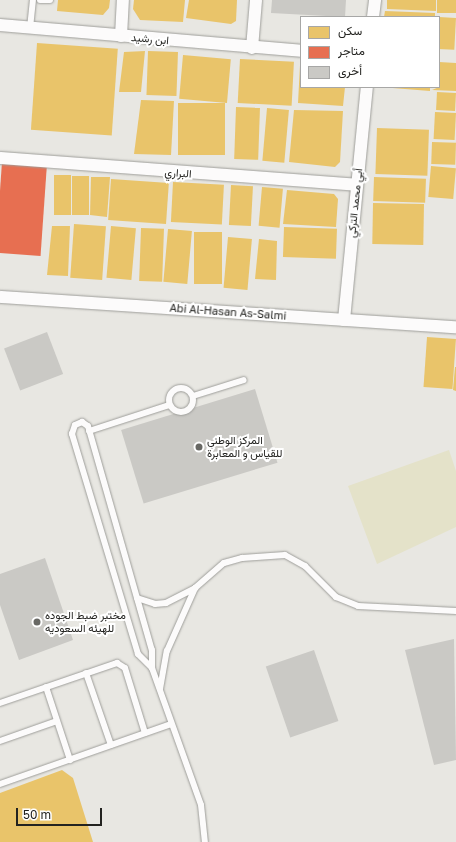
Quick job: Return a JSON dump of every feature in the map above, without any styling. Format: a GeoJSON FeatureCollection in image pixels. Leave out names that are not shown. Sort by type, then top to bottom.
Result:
{"type":"FeatureCollection","features":[{"type":"Feature","properties":{"kind":"street"},"geometry":{"type":"LineString","coordinates":[[121,36],[123,0]]}},
{"type":"Feature","properties":{"kind":"street"},"geometry":{"type":"LineString","coordinates":[[252,48],[256,0]]}},
{"type":"Feature","properties":{"kind":"street"},"geometry":{"type":"LineString","coordinates":[[374,16],[375,0]]}},
{"type":"Feature","properties":{"kind":"street","name":"ابن رشيد"},"geometry":{"type":"LineString","coordinates":[[0,25],[252,48],[300,51]]}},
{"type":"Feature","properties":{"kind":"street","name":"أبي محمد التركي"},"geometry":{"type":"LineString","coordinates":[[344,320],[367,88]]}},
{"type":"Feature","properties":{"kind":"street","name":"البراري"},"geometry":{"type":"LineString","coordinates":[[0,158],[357,185]]}},
{"type":"Feature","properties":{"kind":"street","name":"Abi Al-Hasan As-Salmi"},"geometry":{"type":"LineString","coordinates":[[0,298],[456,327]]}},
{"type":"Feature","properties":{"kind":"lane"},"geometry":{"type":"LineString","coordinates":[[30,28],[32,0]]}},
{"type":"Feature","properties":{"kind":"lane"},"geometry":{"type":"LineString","coordinates":[[40,0],[50,0]]}},
{"type":"Feature","properties":{"kind":"lane"},"geometry":{"type":"LineString","coordinates":[[193,396],[244,380]]}},
{"type":"Feature","properties":{"kind":"lane"},"geometry":{"type":"LineString","coordinates":[[175,389],[188,390],[193,396],[193,403],[183,413],[176,412],[169,405],[170,394],[175,389]]}},
{"type":"Feature","properties":{"kind":"lane"},"geometry":{"type":"LineString","coordinates":[[89,430],[169,405]]}},
{"type":"Feature","properties":{"kind":"lane"},"geometry":{"type":"LineString","coordinates":[[152,668],[138,654],[72,434],[75,425],[82,422],[89,430],[138,598],[152,650],[152,668],[201,805],[205,842]]}},
{"type":"Feature","properties":{"kind":"lane"},"geometry":{"type":"LineString","coordinates":[[138,598],[155,604],[166,603],[195,588],[224,563],[242,558],[286,555],[305,566],[336,597],[358,606],[456,611]]}},
{"type":"Feature","properties":{"kind":"lane"},"geometry":{"type":"LineString","coordinates":[[159,690],[167,651],[195,588]]}},
{"type":"Feature","properties":{"kind":"lane"},"geometry":{"type":"LineString","coordinates":[[0,703],[117,663],[125,668],[145,733]]}},
{"type":"Feature","properties":{"kind":"lane"},"geometry":{"type":"LineString","coordinates":[[86,673],[111,745]]}},
{"type":"Feature","properties":{"kind":"lane"},"geometry":{"type":"LineString","coordinates":[[46,687],[70,760]]}},
{"type":"Feature","properties":{"kind":"lane"},"geometry":{"type":"LineString","coordinates":[[0,741],[57,721]]}},
{"type":"Feature","properties":{"kind":"lane"},"geometry":{"type":"LineString","coordinates":[[0,784],[171,724]]}},
{"type":"Feature","properties":{"kind":"shaded area"},"geometry":{"type":"Polygon","coordinates":[[[449,450],[456,471],[456,527],[377,564],[348,486],[449,450]]]}},
{"type":"Feature","properties":{"kind":"building: سكن"},"geometry":{"type":"Polygon","coordinates":[[[58,0],[110,0],[109,8],[103,15],[57,11],[58,0]]]}},
{"type":"Feature","properties":{"kind":"building: سكن"},"geometry":{"type":"Polygon","coordinates":[[[134,0],[185,0],[183,22],[140,20],[133,9],[134,0]]]}},
{"type":"Feature","properties":{"kind":"building: سكن"},"geometry":{"type":"Polygon","coordinates":[[[189,0],[237,0],[236,21],[231,24],[186,18],[189,0]]]}},
{"type":"Feature","properties":{"kind":"building: سكن"},"geometry":{"type":"Polygon","coordinates":[[[387,0],[436,0],[436,11],[387,9],[387,0]]]}},
{"type":"Feature","properties":{"kind":"building: سكن"},"geometry":{"type":"Polygon","coordinates":[[[437,0],[456,0],[456,13],[437,13],[437,0]]]}},
{"type":"Feature","properties":{"kind":"building: سكن"},"geometry":{"type":"Polygon","coordinates":[[[385,11],[435,13],[435,16],[384,16],[385,11]]]}},
{"type":"Feature","properties":{"kind":"building: سكن"},"geometry":{"type":"Polygon","coordinates":[[[440,17],[456,18],[454,50],[440,49],[440,17]]]}},
{"type":"Feature","properties":{"kind":"building: سكن"},"geometry":{"type":"Polygon","coordinates":[[[37,43],[118,49],[112,135],[31,130],[37,43]]]}},
{"type":"Feature","properties":{"kind":"building: سكن"},"geometry":{"type":"Polygon","coordinates":[[[145,51],[141,92],[119,92],[124,52],[145,51]]]}},
{"type":"Feature","properties":{"kind":"building: سكن"},"geometry":{"type":"Polygon","coordinates":[[[148,51],[178,52],[176,96],[146,95],[148,51]]]}},
{"type":"Feature","properties":{"kind":"building: سكن"},"geometry":{"type":"Polygon","coordinates":[[[183,55],[231,59],[227,103],[179,99],[183,55]]]}},
{"type":"Feature","properties":{"kind":"building: سكن"},"geometry":{"type":"Polygon","coordinates":[[[240,59],[294,62],[292,106],[238,103],[240,59]]]}},
{"type":"Feature","properties":{"kind":"building: سكن"},"geometry":{"type":"Polygon","coordinates":[[[440,62],[456,63],[456,91],[432,90],[440,88],[440,62]]]}},
{"type":"Feature","properties":{"kind":"building: سكن"},"geometry":{"type":"Polygon","coordinates":[[[300,65],[300,88],[345,88],[343,106],[298,103],[300,65]]]}},
{"type":"Feature","properties":{"kind":"building: سكن"},"geometry":{"type":"Polygon","coordinates":[[[392,88],[430,88],[430,91],[392,88]]]}},
{"type":"Feature","properties":{"kind":"building: سكن"},"geometry":{"type":"Polygon","coordinates":[[[437,92],[456,93],[455,111],[436,110],[437,92]]]}},
{"type":"Feature","properties":{"kind":"building: سكن"},"geometry":{"type":"Polygon","coordinates":[[[141,100],[174,101],[171,155],[134,154],[141,100]]]}},
{"type":"Feature","properties":{"kind":"building: سكن"},"geometry":{"type":"Polygon","coordinates":[[[178,103],[225,103],[225,155],[178,155],[178,103]]]}},
{"type":"Feature","properties":{"kind":"building: سكن"},"geometry":{"type":"Polygon","coordinates":[[[236,107],[260,108],[258,160],[234,159],[236,107]]]}},
{"type":"Feature","properties":{"kind":"building: سكن"},"geometry":{"type":"Polygon","coordinates":[[[267,108],[289,110],[284,163],[262,161],[267,108]]]}},
{"type":"Feature","properties":{"kind":"building: سكن"},"geometry":{"type":"Polygon","coordinates":[[[294,110],[343,111],[340,162],[335,167],[289,162],[294,110]]]}},
{"type":"Feature","properties":{"kind":"building: سكن"},"geometry":{"type":"Polygon","coordinates":[[[435,112],[456,113],[455,140],[434,139],[435,112]]]}},
{"type":"Feature","properties":{"kind":"building: سكن"},"geometry":{"type":"Polygon","coordinates":[[[377,128],[429,130],[427,176],[375,174],[377,128]]]}},
{"type":"Feature","properties":{"kind":"building: سكن"},"geometry":{"type":"Polygon","coordinates":[[[432,142],[456,143],[455,165],[431,164],[432,142]]]}},
{"type":"Feature","properties":{"kind":"building: سكن"},"geometry":{"type":"Polygon","coordinates":[[[431,166],[456,168],[453,199],[428,197],[431,166]]]}},
{"type":"Feature","properties":{"kind":"building: سكن"},"geometry":{"type":"Polygon","coordinates":[[[54,175],[71,175],[71,215],[54,215],[54,175]]]}},
{"type":"Feature","properties":{"kind":"building: سكن"},"geometry":{"type":"Polygon","coordinates":[[[72,176],[89,176],[89,215],[72,215],[72,176]]]}},
{"type":"Feature","properties":{"kind":"building: سكن"},"geometry":{"type":"Polygon","coordinates":[[[91,177],[110,177],[107,217],[90,215],[91,177]]]}},
{"type":"Feature","properties":{"kind":"building: سكن"},"geometry":{"type":"Polygon","coordinates":[[[374,177],[426,179],[425,203],[373,201],[374,177]]]}},
{"type":"Feature","properties":{"kind":"building: سكن"},"geometry":{"type":"Polygon","coordinates":[[[111,179],[169,183],[166,224],[108,220],[111,179]]]}},
{"type":"Feature","properties":{"kind":"building: سكن"},"geometry":{"type":"Polygon","coordinates":[[[173,182],[224,185],[222,225],[171,222],[173,182]]]}},
{"type":"Feature","properties":{"kind":"building: سكن"},"geometry":{"type":"Polygon","coordinates":[[[231,185],[253,186],[251,226],[229,225],[231,185]]]}},
{"type":"Feature","properties":{"kind":"building: سكن"},"geometry":{"type":"Polygon","coordinates":[[[262,187],[283,189],[280,228],[259,226],[262,187]]]}},
{"type":"Feature","properties":{"kind":"building: سكن"},"geometry":{"type":"Polygon","coordinates":[[[287,190],[334,194],[338,199],[336,227],[283,224],[287,190]]]}},
{"type":"Feature","properties":{"kind":"building: سكن"},"geometry":{"type":"Polygon","coordinates":[[[373,203],[424,204],[423,245],[372,244],[373,203]]]}},
{"type":"Feature","properties":{"kind":"building: سكن"},"geometry":{"type":"Polygon","coordinates":[[[74,224],[106,226],[102,280],[70,278],[74,224]]]}},
{"type":"Feature","properties":{"kind":"building: سكن"},"geometry":{"type":"Polygon","coordinates":[[[52,226],[70,226],[68,276],[47,275],[52,226]]]}},
{"type":"Feature","properties":{"kind":"building: سكن"},"geometry":{"type":"Polygon","coordinates":[[[111,226],[136,228],[131,280],[106,278],[111,226]]]}},
{"type":"Feature","properties":{"kind":"building: سكن"},"geometry":{"type":"Polygon","coordinates":[[[284,227],[337,229],[336,259],[283,257],[284,227]]]}},
{"type":"Feature","properties":{"kind":"building: سكن"},"geometry":{"type":"Polygon","coordinates":[[[141,228],[164,229],[162,282],[139,281],[141,228]]]}},
{"type":"Feature","properties":{"kind":"building: سكن"},"geometry":{"type":"Polygon","coordinates":[[[168,229],[192,231],[187,284],[163,282],[168,229]]]}},
{"type":"Feature","properties":{"kind":"building: سكن"},"geometry":{"type":"Polygon","coordinates":[[[194,232],[222,232],[222,284],[194,284],[194,232]]]}},
{"type":"Feature","properties":{"kind":"building: سكن"},"geometry":{"type":"Polygon","coordinates":[[[228,237],[252,239],[247,290],[224,288],[228,237]]]}},
{"type":"Feature","properties":{"kind":"building: سكن"},"geometry":{"type":"Polygon","coordinates":[[[259,239],[277,241],[276,280],[255,279],[259,239]]]}},
{"type":"Feature","properties":{"kind":"building: سكن"},"geometry":{"type":"Polygon","coordinates":[[[427,337],[456,339],[452,389],[424,387],[427,337]]]}},
{"type":"Feature","properties":{"kind":"building: سكن"},"geometry":{"type":"Polygon","coordinates":[[[456,367],[456,391],[453,390],[456,367]]]}},
{"type":"Feature","properties":{"kind":"building: سكن"},"geometry":{"type":"Polygon","coordinates":[[[62,770],[73,778],[93,842],[0,842],[0,793],[62,770]]]}},
{"type":"Feature","properties":{"kind":"building: متاجر"},"geometry":{"type":"Polygon","coordinates":[[[2,162],[47,165],[41,256],[0,253],[0,191],[2,162]]]}},
{"type":"Feature","properties":{"kind":"building: أخرى"},"geometry":{"type":"Polygon","coordinates":[[[272,0],[346,0],[345,16],[271,13],[272,0]]]}},
{"type":"Feature","properties":{"kind":"building: أخرى"},"geometry":{"type":"Polygon","coordinates":[[[47,332],[63,374],[20,390],[4,348],[47,332]]]}},
{"type":"Feature","properties":{"kind":"building: أخرى","name":"المركز الوطني للقياس و المعابرة"},"geometry":{"type":"Polygon","coordinates":[[[255,389],[278,463],[144,504],[121,430],[255,389]]]}},
{"type":"Feature","properties":{"kind":"building: أخرى","name":"مختبر ضبط الجوده للهيئه السعوديه"},"geometry":{"type":"Polygon","coordinates":[[[45,558],[73,640],[19,660],[0,605],[0,574],[45,558]]]}},
{"type":"Feature","properties":{"kind":"building: أخرى"},"geometry":{"type":"Polygon","coordinates":[[[454,639],[456,760],[434,765],[405,650],[454,639]]]}},
{"type":"Feature","properties":{"kind":"building: أخرى"},"geometry":{"type":"Polygon","coordinates":[[[314,650],[338,721],[290,738],[266,667],[314,650]]]}},
{"type":"Feature","properties":{"kind":"place","name":"المركز الوطني للقياس و المعابرة"},"geometry":{"type":"Point","coordinates":[199,447]}},
{"type":"Feature","properties":{"kind":"place","name":"مختبر ضبط الجوده للهيئه السعوديه"},"geometry":{"type":"Point","coordinates":[37,622]}}]}
